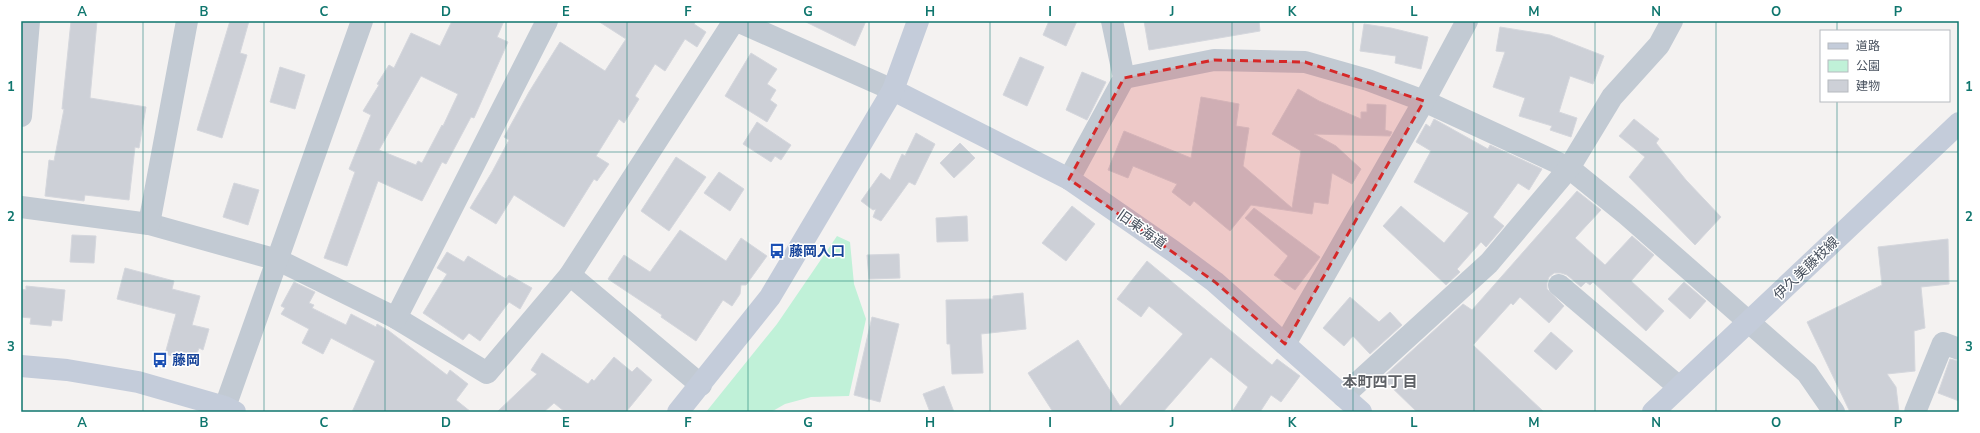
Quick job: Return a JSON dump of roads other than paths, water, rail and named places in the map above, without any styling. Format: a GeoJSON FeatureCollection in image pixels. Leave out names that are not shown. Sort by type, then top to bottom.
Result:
{"type":"FeatureCollection","features":[{"type":"Feature","properties":{"kind":"street"},"geometry":{"type":"LineString","coordinates":[[22,106],[29,21]]}},
{"type":"Feature","properties":{"kind":"street"},"geometry":{"type":"LineString","coordinates":[[149,224],[187,21]]}},
{"type":"Feature","properties":{"kind":"street"},"geometry":{"type":"LineString","coordinates":[[21,366],[67,370],[138,382],[230,410],[278,260],[362,21]]}},
{"type":"Feature","properties":{"kind":"street"},"geometry":{"type":"LineString","coordinates":[[396,318],[547,21]]}},
{"type":"Feature","properties":{"kind":"street"},"geometry":{"type":"LineString","coordinates":[[21,208],[149,224],[278,260],[396,318],[487,373],[570,275],[734,21]]}},
{"type":"Feature","properties":{"kind":"street"},"geometry":{"type":"LineString","coordinates":[[737,21],[893,90]]}},
{"type":"Feature","properties":{"kind":"street"},"geometry":{"type":"LineString","coordinates":[[678,412],[770,297],[893,90],[918,21]]}},
{"type":"Feature","properties":{"kind":"street"},"geometry":{"type":"LineString","coordinates":[[1069,179],[1124,78],[1112,21]]}},
{"type":"Feature","properties":{"kind":"street"},"geometry":{"type":"LineString","coordinates":[[1285,344],[1424,101],[1467,21]]}},
{"type":"Feature","properties":{"kind":"street"},"geometry":{"type":"LineString","coordinates":[[1343,396],[1489,263],[1569,168],[1612,97],[1659,45],[1672,21]]}},
{"type":"Feature","properties":{"kind":"street"},"geometry":{"type":"LineString","coordinates":[[1124,78],[1214,60],[1305,62],[1368,80],[1424,101],[1569,168],[1627,215],[1807,373],[1834,412]]}},
{"type":"Feature","properties":{"kind":"street","name":"旧東海道"},"geometry":{"type":"LineString","coordinates":[[893,90],[1069,179],[1173,251],[1214,282],[1361,412]]}},
{"type":"Feature","properties":{"kind":"street","name":"伊久美藤枝線"},"geometry":{"type":"LineString","coordinates":[[1653,412],[1959,123]]}},
{"type":"Feature","properties":{"kind":"street"},"geometry":{"type":"LineString","coordinates":[[570,275],[701,385]]}},
{"type":"Feature","properties":{"kind":"street"},"geometry":{"type":"LineString","coordinates":[[1559,285],[1679,387]]}},
{"type":"Feature","properties":{"kind":"street"},"geometry":{"type":"LineString","coordinates":[[1915,412],[1943,343],[1959,349]]}},
{"type":"Feature","properties":{"kind":"place","name":"藤岡入口"},"geometry":{"type":"Point","coordinates":[777,251]}},
{"type":"Feature","properties":{"kind":"place","name":"藤岡"},"geometry":{"type":"Point","coordinates":[160,360]}},
{"type":"Feature","properties":{"kind":"district","name":"本町四丁目"},"geometry":{"type":"Point","coordinates":[1380,382]}}]}
